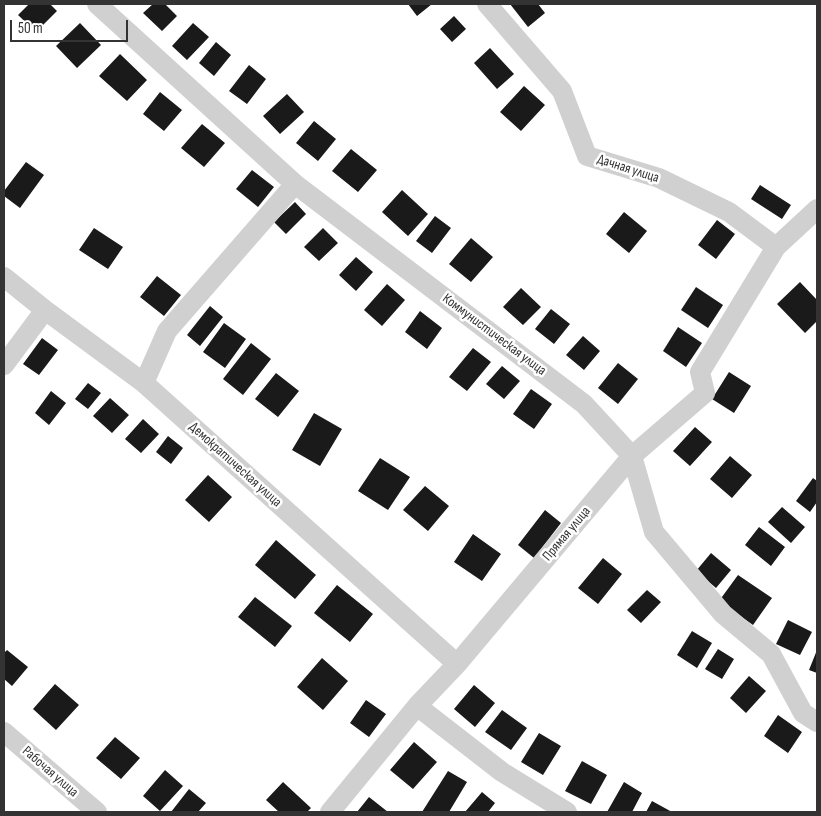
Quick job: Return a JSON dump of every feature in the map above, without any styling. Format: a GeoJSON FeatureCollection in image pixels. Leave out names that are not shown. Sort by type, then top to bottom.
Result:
{"type":"FeatureCollection","features":[{"type":"Feature","properties":{"kind":"street","name":"Коммунистическая улица"},"geometry":{"type":"LineString","coordinates":[[98,4],[295,184],[584,404],[632,456],[654,532],[723,614],[771,654],[803,713],[817,722]]}},
{"type":"Feature","properties":{"kind":"street","name":"Дачная улица"},"geometry":{"type":"LineString","coordinates":[[487,4],[562,91],[587,156],[659,178],[729,212],[776,247]]}},
{"type":"Feature","properties":{"kind":"street"},"geometry":{"type":"LineString","coordinates":[[144,383],[167,331],[295,184]]}},
{"type":"Feature","properties":{"kind":"street"},"geometry":{"type":"LineString","coordinates":[[776,247],[817,209]]}},
{"type":"Feature","properties":{"kind":"street","name":"Прямая улица"},"geometry":{"type":"LineString","coordinates":[[330,812],[417,706],[457,664],[632,456],[705,392],[700,372],[776,247]]}},
{"type":"Feature","properties":{"kind":"street","name":"Демократическая улица"},"geometry":{"type":"LineString","coordinates":[[4,277],[45,310],[144,383],[457,664]]}},
{"type":"Feature","properties":{"kind":"street"},"geometry":{"type":"LineString","coordinates":[[4,365],[45,310]]}},
{"type":"Feature","properties":{"kind":"street"},"geometry":{"type":"LineString","coordinates":[[417,706],[502,772],[567,812]]}},
{"type":"Feature","properties":{"kind":"street","name":"Рабочая улица"},"geometry":{"type":"LineString","coordinates":[[4,732],[97,812]]}},
{"type":"Feature","properties":{"kind":"building"},"geometry":{"type":"Polygon","coordinates":[[[29,4],[50,4],[57,11],[36,32],[18,15],[29,4]]]}},
{"type":"Feature","properties":{"kind":"building"},"geometry":{"type":"Polygon","coordinates":[[[153,4],[165,4],[177,16],[162,31],[143,13],[153,4]]]}},
{"type":"Feature","properties":{"kind":"building"},"geometry":{"type":"Polygon","coordinates":[[[408,4],[432,4],[417,16],[408,4]]]}},
{"type":"Feature","properties":{"kind":"building"},"geometry":{"type":"Polygon","coordinates":[[[510,4],[538,4],[545,13],[528,27],[510,4]]]}},
{"type":"Feature","properties":{"kind":"building"},"geometry":{"type":"Polygon","coordinates":[[[454,16],[466,29],[452,42],[440,29],[454,16]]]}},
{"type":"Feature","properties":{"kind":"building"},"geometry":{"type":"Polygon","coordinates":[[[80,23],[101,45],[77,68],[56,46],[80,23]]]}},
{"type":"Feature","properties":{"kind":"building"},"geometry":{"type":"Polygon","coordinates":[[[193,23],[209,37],[187,60],[172,46],[193,23]]]}},
{"type":"Feature","properties":{"kind":"building"},"geometry":{"type":"Polygon","coordinates":[[[216,42],[231,55],[214,76],[199,63],[216,42]]]}},
{"type":"Feature","properties":{"kind":"building"},"geometry":{"type":"Polygon","coordinates":[[[490,48],[514,74],[497,89],[474,63],[490,48]]]}},
{"type":"Feature","properties":{"kind":"building"},"geometry":{"type":"Polygon","coordinates":[[[120,54],[147,80],[127,101],[99,76],[120,54]]]}},
{"type":"Feature","properties":{"kind":"building"},"geometry":{"type":"Polygon","coordinates":[[[249,65],[266,79],[247,104],[229,91],[249,65]]]}},
{"type":"Feature","properties":{"kind":"building"},"geometry":{"type":"Polygon","coordinates":[[[524,86],[545,105],[521,131],[500,112],[524,86]]]}},
{"type":"Feature","properties":{"kind":"building"},"geometry":{"type":"Polygon","coordinates":[[[160,92],[182,110],[164,131],[143,114],[160,92]]]}},
{"type":"Feature","properties":{"kind":"building"},"geometry":{"type":"Polygon","coordinates":[[[287,94],[304,112],[280,134],[263,116],[287,94]]]}},
{"type":"Feature","properties":{"kind":"building"},"geometry":{"type":"Polygon","coordinates":[[[314,121],[336,139],[318,161],[296,143],[314,121]]]}},
{"type":"Feature","properties":{"kind":"building"},"geometry":{"type":"Polygon","coordinates":[[[202,124],[225,143],[204,167],[181,148],[202,124]]]}},
{"type":"Feature","properties":{"kind":"building"},"geometry":{"type":"Polygon","coordinates":[[[351,149],[377,170],[358,192],[332,171],[351,149]]]}},
{"type":"Feature","properties":{"kind":"building"},"geometry":{"type":"Polygon","coordinates":[[[26,162],[44,175],[20,208],[4,196],[4,191],[26,162]]]}},
{"type":"Feature","properties":{"kind":"building"},"geometry":{"type":"Polygon","coordinates":[[[252,170],[274,187],[258,207],[236,189],[252,170]]]}},
{"type":"Feature","properties":{"kind":"building"},"geometry":{"type":"Polygon","coordinates":[[[760,185],[791,205],[782,219],[751,199],[760,185]]]}},
{"type":"Feature","properties":{"kind":"building"},"geometry":{"type":"Polygon","coordinates":[[[402,190],[428,214],[408,236],[382,212],[402,190]]]}},
{"type":"Feature","properties":{"kind":"building"},"geometry":{"type":"Polygon","coordinates":[[[295,202],[306,214],[286,234],[274,222],[295,202]]]}},
{"type":"Feature","properties":{"kind":"building"},"geometry":{"type":"Polygon","coordinates":[[[624,212],[647,231],[629,253],[606,234],[624,212]]]}},
{"type":"Feature","properties":{"kind":"building"},"geometry":{"type":"Polygon","coordinates":[[[435,216],[451,228],[432,253],[416,241],[435,216]]]}},
{"type":"Feature","properties":{"kind":"building"},"geometry":{"type":"Polygon","coordinates":[[[717,220],[735,234],[716,259],[698,245],[717,220]]]}},
{"type":"Feature","properties":{"kind":"building"},"geometry":{"type":"Polygon","coordinates":[[[94,228],[123,247],[108,269],[79,250],[94,228]]]}},
{"type":"Feature","properties":{"kind":"building"},"geometry":{"type":"Polygon","coordinates":[[[323,228],[338,243],[319,261],[304,247],[323,228]]]}},
{"type":"Feature","properties":{"kind":"building"},"geometry":{"type":"Polygon","coordinates":[[[471,238],[493,257],[471,282],[449,264],[471,238]]]}},
{"type":"Feature","properties":{"kind":"building"},"geometry":{"type":"Polygon","coordinates":[[[356,257],[373,272],[356,291],[339,275],[356,257]]]}},
{"type":"Feature","properties":{"kind":"building"},"geometry":{"type":"Polygon","coordinates":[[[157,276],[181,295],[164,316],[140,297],[157,276]]]}},
{"type":"Feature","properties":{"kind":"building"},"geometry":{"type":"Polygon","coordinates":[[[800,282],[817,300],[817,321],[805,333],[777,304],[800,282]]]}},
{"type":"Feature","properties":{"kind":"building"},"geometry":{"type":"Polygon","coordinates":[[[387,284],[405,300],[382,326],[364,310],[387,284]]]}},
{"type":"Feature","properties":{"kind":"building"},"geometry":{"type":"Polygon","coordinates":[[[696,287],[723,305],[708,328],[681,310],[696,287]]]}},
{"type":"Feature","properties":{"kind":"building"},"geometry":{"type":"Polygon","coordinates":[[[521,288],[541,307],[523,325],[503,307],[521,288]]]}},
{"type":"Feature","properties":{"kind":"building"},"geometry":{"type":"Polygon","coordinates":[[[210,306],[223,317],[200,346],[187,335],[210,306]]]}},
{"type":"Feature","properties":{"kind":"building"},"geometry":{"type":"Polygon","coordinates":[[[551,309],[570,324],[554,344],[535,329],[551,309]]]}},
{"type":"Feature","properties":{"kind":"building"},"geometry":{"type":"Polygon","coordinates":[[[420,311],[442,328],[427,349],[405,332],[420,311]]]}},
{"type":"Feature","properties":{"kind":"building"},"geometry":{"type":"Polygon","coordinates":[[[224,323],[246,339],[225,368],[203,352],[224,323]]]}},
{"type":"Feature","properties":{"kind":"building"},"geometry":{"type":"Polygon","coordinates":[[[678,327],[702,343],[686,367],[663,351],[678,327]]]}},
{"type":"Feature","properties":{"kind":"building"},"geometry":{"type":"Polygon","coordinates":[[[583,336],[600,351],[584,370],[566,355],[583,336]]]}},
{"type":"Feature","properties":{"kind":"building"},"geometry":{"type":"Polygon","coordinates":[[[42,338],[58,350],[39,375],[23,364],[42,338]]]}},
{"type":"Feature","properties":{"kind":"building"},"geometry":{"type":"Polygon","coordinates":[[[251,343],[271,359],[243,395],[223,379],[251,343]]]}},
{"type":"Feature","properties":{"kind":"building"},"geometry":{"type":"Polygon","coordinates":[[[473,348],[491,362],[467,391],[449,377],[473,348]]]}},
{"type":"Feature","properties":{"kind":"building"},"geometry":{"type":"Polygon","coordinates":[[[618,363],[638,379],[618,404],[598,388],[618,363]]]}},
{"type":"Feature","properties":{"kind":"building"},"geometry":{"type":"Polygon","coordinates":[[[502,366],[520,381],[504,399],[486,384],[502,366]]]}},
{"type":"Feature","properties":{"kind":"building"},"geometry":{"type":"Polygon","coordinates":[[[729,372],[751,386],[734,413],[712,399],[729,372]]]}},
{"type":"Feature","properties":{"kind":"building"},"geometry":{"type":"Polygon","coordinates":[[[276,373],[299,391],[278,417],[255,399],[276,373]]]}},
{"type":"Feature","properties":{"kind":"building"},"geometry":{"type":"Polygon","coordinates":[[[88,383],[101,393],[88,409],[75,399],[88,383]]]}},
{"type":"Feature","properties":{"kind":"building"},"geometry":{"type":"Polygon","coordinates":[[[531,389],[552,404],[534,429],[513,414],[531,389]]]}},
{"type":"Feature","properties":{"kind":"building"},"geometry":{"type":"Polygon","coordinates":[[[51,391],[66,403],[49,425],[35,413],[51,391]]]}},
{"type":"Feature","properties":{"kind":"building"},"geometry":{"type":"Polygon","coordinates":[[[110,398],[129,415],[112,433],[93,416],[110,398]]]}},
{"type":"Feature","properties":{"kind":"building"},"geometry":{"type":"Polygon","coordinates":[[[314,413],[342,429],[320,466],[292,450],[314,413]]]}},
{"type":"Feature","properties":{"kind":"building"},"geometry":{"type":"Polygon","coordinates":[[[143,419],[159,434],[141,453],[125,439],[143,419]]]}},
{"type":"Feature","properties":{"kind":"building"},"geometry":{"type":"Polygon","coordinates":[[[695,427],[712,442],[690,466],[673,451],[695,427]]]}},
{"type":"Feature","properties":{"kind":"building"},"geometry":{"type":"Polygon","coordinates":[[[168,436],[183,448],[171,464],[156,452],[168,436]]]}},
{"type":"Feature","properties":{"kind":"building"},"geometry":{"type":"Polygon","coordinates":[[[730,456],[752,475],[732,498],[710,479],[730,456]]]}},
{"type":"Feature","properties":{"kind":"building"},"geometry":{"type":"Polygon","coordinates":[[[380,458],[410,477],[388,510],[358,491],[380,458]]]}},
{"type":"Feature","properties":{"kind":"building"},"geometry":{"type":"Polygon","coordinates":[[[208,475],[232,497],[209,522],[185,500],[208,475]]]}},
{"type":"Feature","properties":{"kind":"building"},"geometry":{"type":"Polygon","coordinates":[[[813,478],[817,481],[817,502],[810,512],[796,501],[813,478]]]}},
{"type":"Feature","properties":{"kind":"building"},"geometry":{"type":"Polygon","coordinates":[[[425,486],[449,506],[428,531],[403,510],[425,486]]]}},
{"type":"Feature","properties":{"kind":"building"},"geometry":{"type":"Polygon","coordinates":[[[782,507],[805,527],[791,543],[768,522],[782,507]]]}},
{"type":"Feature","properties":{"kind":"building"},"geometry":{"type":"Polygon","coordinates":[[[545,510],[561,523],[534,558],[518,545],[545,510]]]}},
{"type":"Feature","properties":{"kind":"building"},"geometry":{"type":"Polygon","coordinates":[[[759,527],[785,547],[771,566],[745,545],[759,527]]]}},
{"type":"Feature","properties":{"kind":"building"},"geometry":{"type":"Polygon","coordinates":[[[473,534],[501,554],[482,581],[454,562],[473,534]]]}},
{"type":"Feature","properties":{"kind":"building"},"geometry":{"type":"Polygon","coordinates":[[[276,540],[316,575],[295,599],[255,565],[276,540]]]}},
{"type":"Feature","properties":{"kind":"building"},"geometry":{"type":"Polygon","coordinates":[[[711,553],[731,570],[716,588],[696,571],[711,553]]]}},
{"type":"Feature","properties":{"kind":"building"},"geometry":{"type":"Polygon","coordinates":[[[603,558],[622,574],[598,604],[578,588],[603,558]]]}},
{"type":"Feature","properties":{"kind":"building"},"geometry":{"type":"Polygon","coordinates":[[[738,575],[772,598],[753,625],[719,601],[738,575]]]}},
{"type":"Feature","properties":{"kind":"building"},"geometry":{"type":"Polygon","coordinates":[[[337,585],[373,614],[350,642],[314,613],[337,585]]]}},
{"type":"Feature","properties":{"kind":"building"},"geometry":{"type":"Polygon","coordinates":[[[647,590],[661,602],[641,623],[627,610],[647,590]]]}},
{"type":"Feature","properties":{"kind":"building"},"geometry":{"type":"Polygon","coordinates":[[[255,597],[292,626],[275,647],[238,617],[255,597]]]}},
{"type":"Feature","properties":{"kind":"building"},"geometry":{"type":"Polygon","coordinates":[[[788,620],[812,632],[800,655],[776,644],[788,620]]]}},
{"type":"Feature","properties":{"kind":"building"},"geometry":{"type":"Polygon","coordinates":[[[692,631],[712,643],[697,668],[677,655],[692,631]]]}},
{"type":"Feature","properties":{"kind":"building"},"geometry":{"type":"Polygon","coordinates":[[[718,649],[734,659],[722,679],[705,669],[718,649]]]}},
{"type":"Feature","properties":{"kind":"building"},"geometry":{"type":"Polygon","coordinates":[[[7,650],[28,667],[12,686],[4,679],[4,653],[7,650]]]}},
{"type":"Feature","properties":{"kind":"building"},"geometry":{"type":"Polygon","coordinates":[[[817,650],[817,673],[809,670],[817,650]]]}},
{"type":"Feature","properties":{"kind":"building"},"geometry":{"type":"Polygon","coordinates":[[[322,658],[348,681],[323,710],[297,687],[322,658]]]}},
{"type":"Feature","properties":{"kind":"building"},"geometry":{"type":"Polygon","coordinates":[[[749,676],[766,691],[746,713],[730,698],[749,676]]]}},
{"type":"Feature","properties":{"kind":"building"},"geometry":{"type":"Polygon","coordinates":[[[55,684],[79,705],[56,730],[33,709],[55,684]]]}},
{"type":"Feature","properties":{"kind":"building"},"geometry":{"type":"Polygon","coordinates":[[[474,685],[495,703],[475,727],[454,709],[474,685]]]}},
{"type":"Feature","properties":{"kind":"building"},"geometry":{"type":"Polygon","coordinates":[[[366,700],[386,714],[369,737],[350,723],[366,700]]]}},
{"type":"Feature","properties":{"kind":"building"},"geometry":{"type":"Polygon","coordinates":[[[502,710],[527,728],[511,750],[485,732],[502,710]]]}},
{"type":"Feature","properties":{"kind":"building"},"geometry":{"type":"Polygon","coordinates":[[[778,715],[802,732],[788,753],[764,736],[778,715]]]}},
{"type":"Feature","properties":{"kind":"building"},"geometry":{"type":"Polygon","coordinates":[[[539,733],[561,746],[543,775],[521,762],[539,733]]]}},
{"type":"Feature","properties":{"kind":"building"},"geometry":{"type":"Polygon","coordinates":[[[115,737],[140,758],[121,779],[96,758],[115,737]]]}},
{"type":"Feature","properties":{"kind":"building"},"geometry":{"type":"Polygon","coordinates":[[[414,742],[437,762],[413,789],[390,770],[414,742]]]}},
{"type":"Feature","properties":{"kind":"building"},"geometry":{"type":"Polygon","coordinates":[[[582,761],[607,775],[591,804],[565,791],[582,761]]]}},
{"type":"Feature","properties":{"kind":"building"},"geometry":{"type":"Polygon","coordinates":[[[165,770],[183,786],[160,811],[143,796],[165,770]]]}},
{"type":"Feature","properties":{"kind":"building"},"geometry":{"type":"Polygon","coordinates":[[[448,771],[467,782],[449,812],[422,812],[448,771]]]}},
{"type":"Feature","properties":{"kind":"building"},"geometry":{"type":"Polygon","coordinates":[[[283,782],[311,808],[307,812],[279,812],[266,800],[283,782]]]}},
{"type":"Feature","properties":{"kind":"building"},"geometry":{"type":"Polygon","coordinates":[[[624,782],[642,793],[632,812],[607,812],[624,782]]]}},
{"type":"Feature","properties":{"kind":"building"},"geometry":{"type":"Polygon","coordinates":[[[189,789],[206,803],[198,812],[171,812],[189,789]]]}},
{"type":"Feature","properties":{"kind":"building"},"geometry":{"type":"Polygon","coordinates":[[[482,792],[495,803],[488,812],[465,812],[482,792]]]}},
{"type":"Feature","properties":{"kind":"building"},"geometry":{"type":"Polygon","coordinates":[[[369,797],[388,812],[357,812],[369,797]]]}},
{"type":"Feature","properties":{"kind":"building"},"geometry":{"type":"Polygon","coordinates":[[[652,801],[672,812],[646,812],[652,801]]]}}]}
